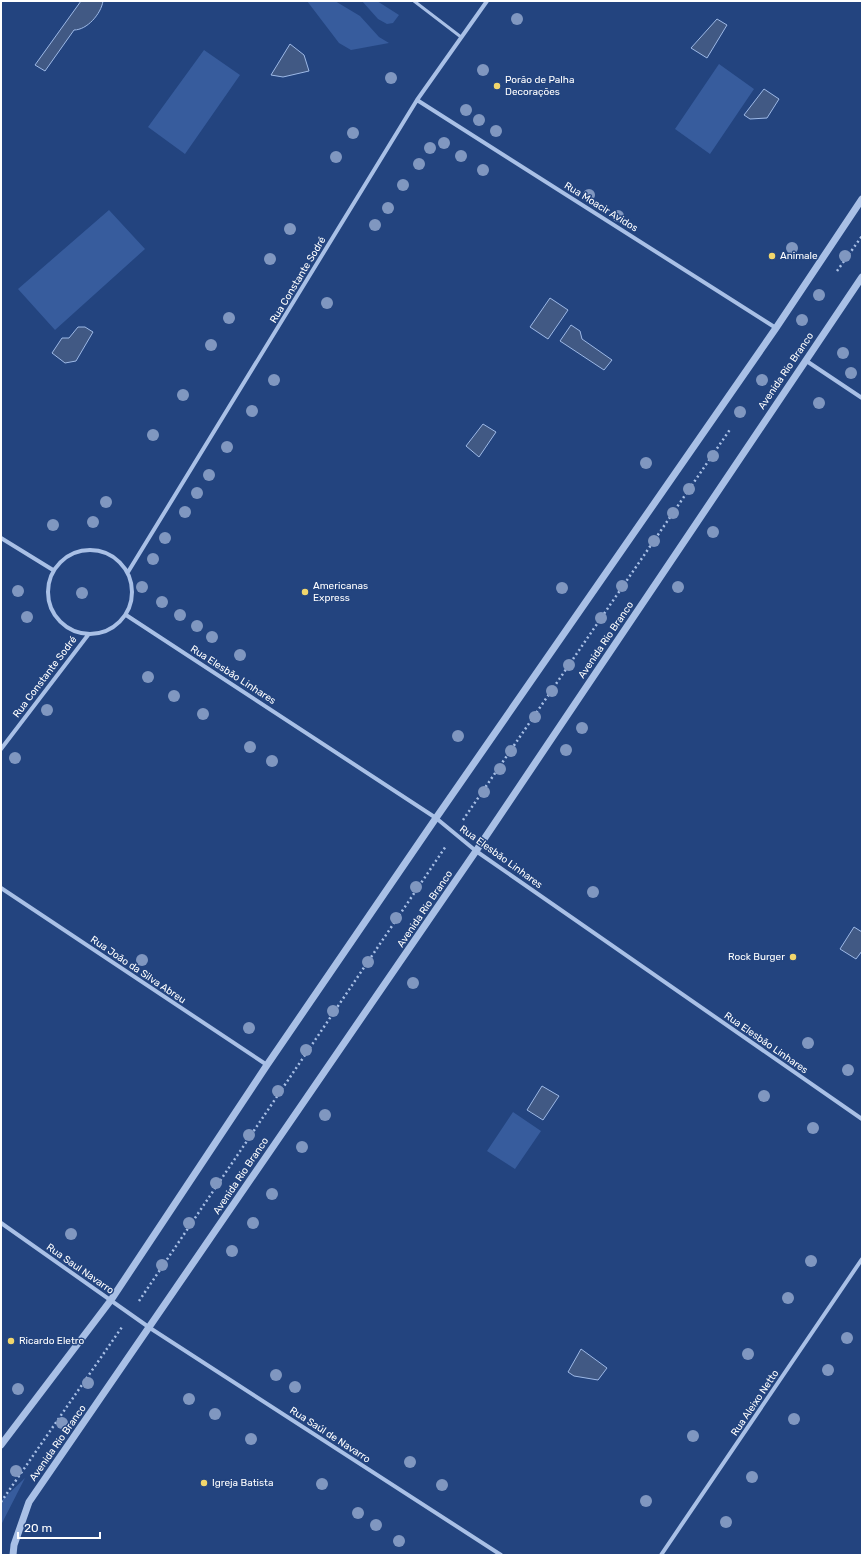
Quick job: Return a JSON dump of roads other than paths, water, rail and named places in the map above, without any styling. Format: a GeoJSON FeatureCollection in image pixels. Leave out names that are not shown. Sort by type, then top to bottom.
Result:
{"type":"FeatureCollection","features":[{"type":"Feature","properties":{"kind":"street","name":"Rua Constante Sodré"},"geometry":{"type":"LineString","coordinates":[[128,572],[417,100],[487,1]]}},
{"type":"Feature","properties":{"kind":"street","name":"Rua Moacir Avidos"},"geometry":{"type":"LineString","coordinates":[[417,100],[776,328]]}},
{"type":"Feature","properties":{"kind":"street"},"geometry":{"type":"LineString","coordinates":[[1,1445],[110,1300],[267,1065],[436,818],[776,328],[862,199]]}},
{"type":"Feature","properties":{"kind":"street","name":"Avenida Rio Branco"},"geometry":{"type":"LineString","coordinates":[[13,1555],[14,1545],[29,1502],[150,1328],[476,851],[862,277]]}},
{"type":"Feature","properties":{"kind":"street"},"geometry":{"type":"LineString","coordinates":[[805,360],[862,398]]}},
{"type":"Feature","properties":{"kind":"street"},"geometry":{"type":"LineString","coordinates":[[1,538],[53,570]]}},
{"type":"Feature","properties":{"kind":"street"},"geometry":{"type":"LineString","coordinates":[[91,549],[113,555],[128,572],[133,587],[132,601],[126,615],[116,626],[102,633],[88,635],[70,630],[57,619],[49,604],[47,587],[53,570],[69,554],[91,549]]}},
{"type":"Feature","properties":{"kind":"street","name":"Rua Elesbão Linhares"},"geometry":{"type":"LineString","coordinates":[[126,615],[436,818],[476,851],[862,1119]]}},
{"type":"Feature","properties":{"kind":"street","name":"Rua Constante Sodré"},"geometry":{"type":"LineString","coordinates":[[1,749],[88,635]]}},
{"type":"Feature","properties":{"kind":"street","name":"Rua João da Silva Abreu"},"geometry":{"type":"LineString","coordinates":[[1,888],[267,1065]]}},
{"type":"Feature","properties":{"kind":"street","name":"Rua Saul Navarro"},"geometry":{"type":"LineString","coordinates":[[1,1223],[150,1328]]}},
{"type":"Feature","properties":{"kind":"street","name":"Rua Aleixo Netto"},"geometry":{"type":"LineString","coordinates":[[661,1555],[862,1259]]}},
{"type":"Feature","properties":{"kind":"street","name":"Rua Saúl de Navarro"},"geometry":{"type":"LineString","coordinates":[[150,1328],[501,1555]]}},
{"type":"Feature","properties":{"kind":"lane"},"geometry":{"type":"LineString","coordinates":[[414,1],[461,37]]}},
{"type":"Feature","properties":{"kind":"place","name":"Porão de Palha Decorações"},"geometry":{"type":"Point","coordinates":[497,86]}},
{"type":"Feature","properties":{"kind":"place","name":"Animale"},"geometry":{"type":"Point","coordinates":[772,256]}},
{"type":"Feature","properties":{"kind":"place","name":"Americanas Express"},"geometry":{"type":"Point","coordinates":[305,592]}},
{"type":"Feature","properties":{"kind":"place","name":"Rock Burger"},"geometry":{"type":"Point","coordinates":[793,957]}},
{"type":"Feature","properties":{"kind":"place","name":"Ricardo Eletro"},"geometry":{"type":"Point","coordinates":[11,1341]}},
{"type":"Feature","properties":{"kind":"place","name":"Igreja Batista"},"geometry":{"type":"Point","coordinates":[204,1483]}}]}
